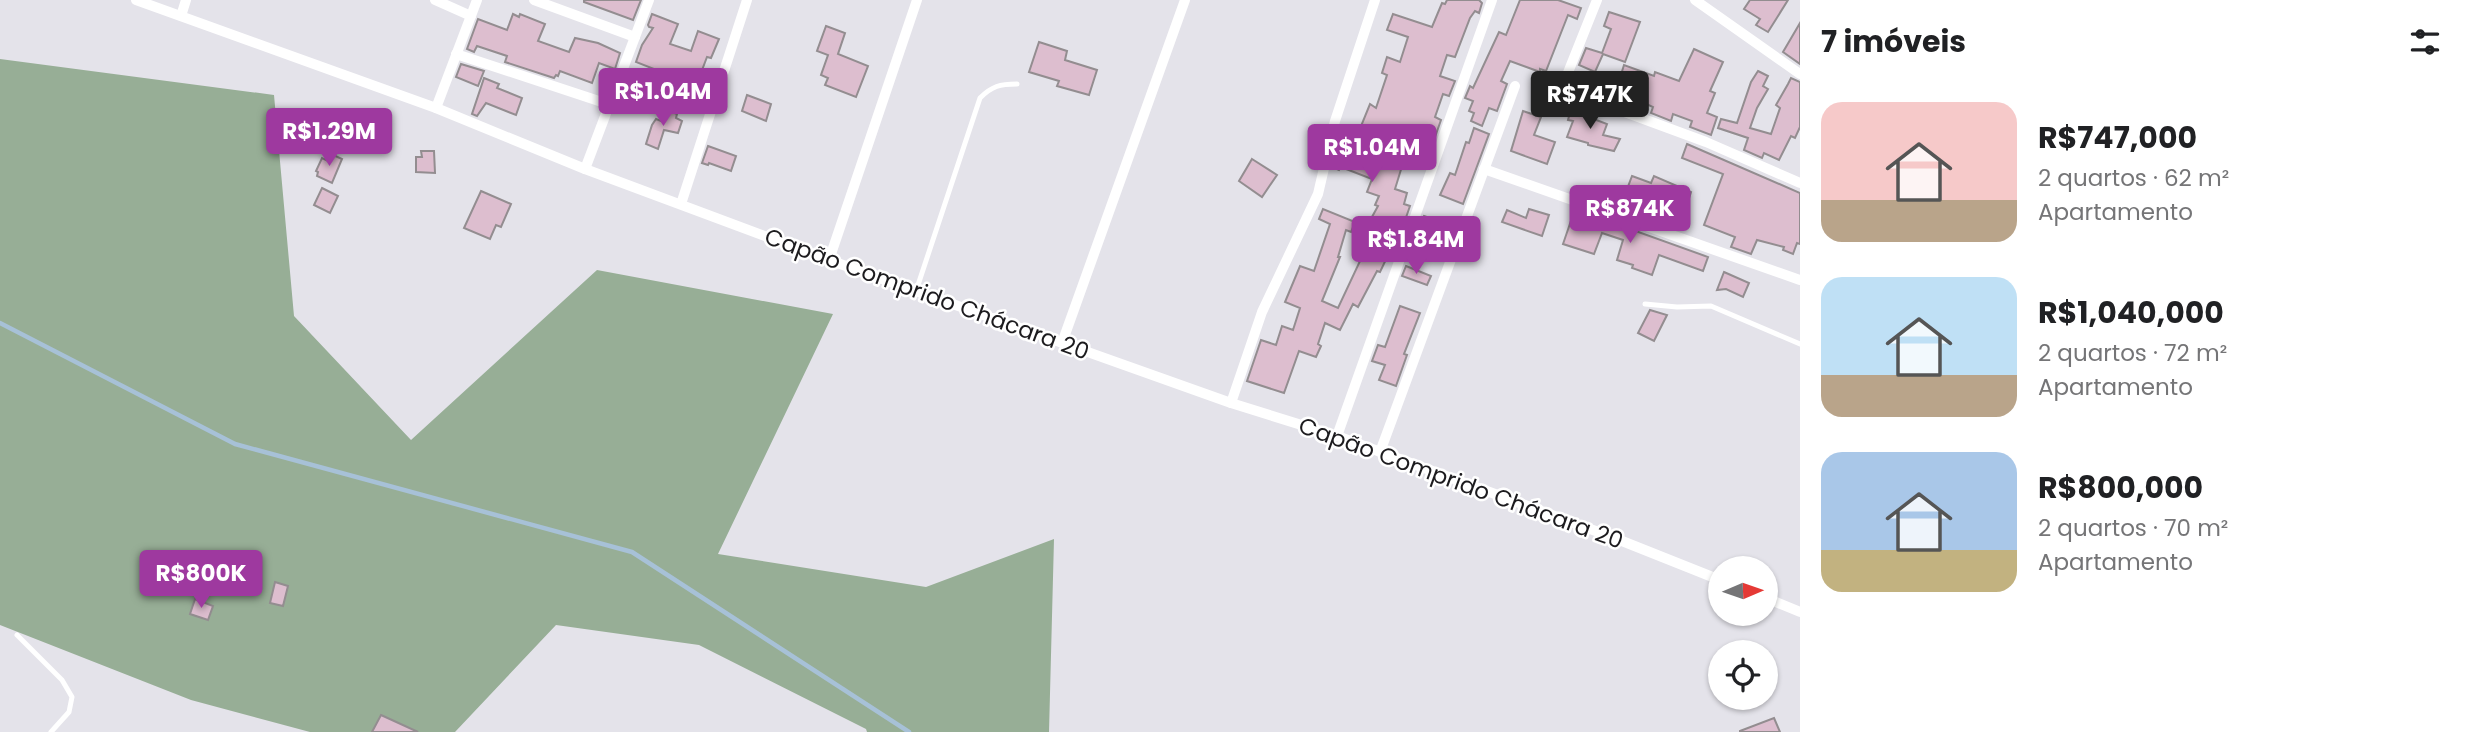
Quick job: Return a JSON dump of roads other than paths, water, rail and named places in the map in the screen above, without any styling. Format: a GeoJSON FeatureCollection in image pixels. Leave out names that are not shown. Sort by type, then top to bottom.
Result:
{"type":"FeatureCollection","features":[{"type":"Feature","properties":{"kind":"street","name":"Capão Comprido Chácara 20"},"geometry":{"type":"LineString","coordinates":[[136,0],[436,108],[585,169],[828,260],[1231,403],[1337,436],[1708,575]]}},
{"type":"Feature","properties":{"kind":"street"},"geometry":{"type":"LineString","coordinates":[[181,16],[186,0]]}},
{"type":"Feature","properties":{"kind":"street"},"geometry":{"type":"LineString","coordinates":[[435,0],[471,16]]}},
{"type":"Feature","properties":{"kind":"street"},"geometry":{"type":"LineString","coordinates":[[436,108],[477,0]]}},
{"type":"Feature","properties":{"kind":"street"},"geometry":{"type":"LineString","coordinates":[[534,0],[635,37]]}},
{"type":"Feature","properties":{"kind":"street"},"geometry":{"type":"LineString","coordinates":[[585,169],[649,0]]}},
{"type":"Feature","properties":{"kind":"street"},"geometry":{"type":"LineString","coordinates":[[681,204],[747,0]]}},
{"type":"Feature","properties":{"kind":"street"},"geometry":{"type":"LineString","coordinates":[[828,260],[917,0]]}},
{"type":"Feature","properties":{"kind":"street"},"geometry":{"type":"LineString","coordinates":[[1062,343],[1185,0]]}},
{"type":"Feature","properties":{"kind":"street"},"geometry":{"type":"LineString","coordinates":[[1231,403],[1262,312],[1318,194],[1335,121],[1375,0]]}},
{"type":"Feature","properties":{"kind":"street"},"geometry":{"type":"LineString","coordinates":[[1337,436],[1492,0]]}},
{"type":"Feature","properties":{"kind":"street"},"geometry":{"type":"LineString","coordinates":[[1597,0],[1565,80],[1568,89],[1706,142],[1800,183]]}},
{"type":"Feature","properties":{"kind":"street"},"geometry":{"type":"LineString","coordinates":[[1695,0],[1800,74]]}},
{"type":"Feature","properties":{"kind":"street"},"geometry":{"type":"LineString","coordinates":[[456,54],[611,105]]}},
{"type":"Feature","properties":{"kind":"street"},"geometry":{"type":"LineString","coordinates":[[1380,452],[1514,86]]}},
{"type":"Feature","properties":{"kind":"street"},"geometry":{"type":"LineString","coordinates":[[1484,169],[1800,280]]}},
{"type":"Feature","properties":{"kind":"street"},"geometry":{"type":"LineString","coordinates":[[1778,603],[1800,612]]}},
{"type":"Feature","properties":{"kind":"lane"},"geometry":{"type":"LineString","coordinates":[[915,291],[981,98],[991,87],[1017,84]]}},
{"type":"Feature","properties":{"kind":"lane"},"geometry":{"type":"LineString","coordinates":[[1645,304],[1711,306],[1800,344]]}},
{"type":"Feature","properties":{"kind":"lane"},"geometry":{"type":"LineString","coordinates":[[17,635],[62,680],[72,697],[69,712],[51,732]]}},
{"type":"Feature","properties":{"kind":"waterway"},"geometry":{"type":"LineString","coordinates":[[0,323],[235,444],[632,552],[909,732]]}}]}
